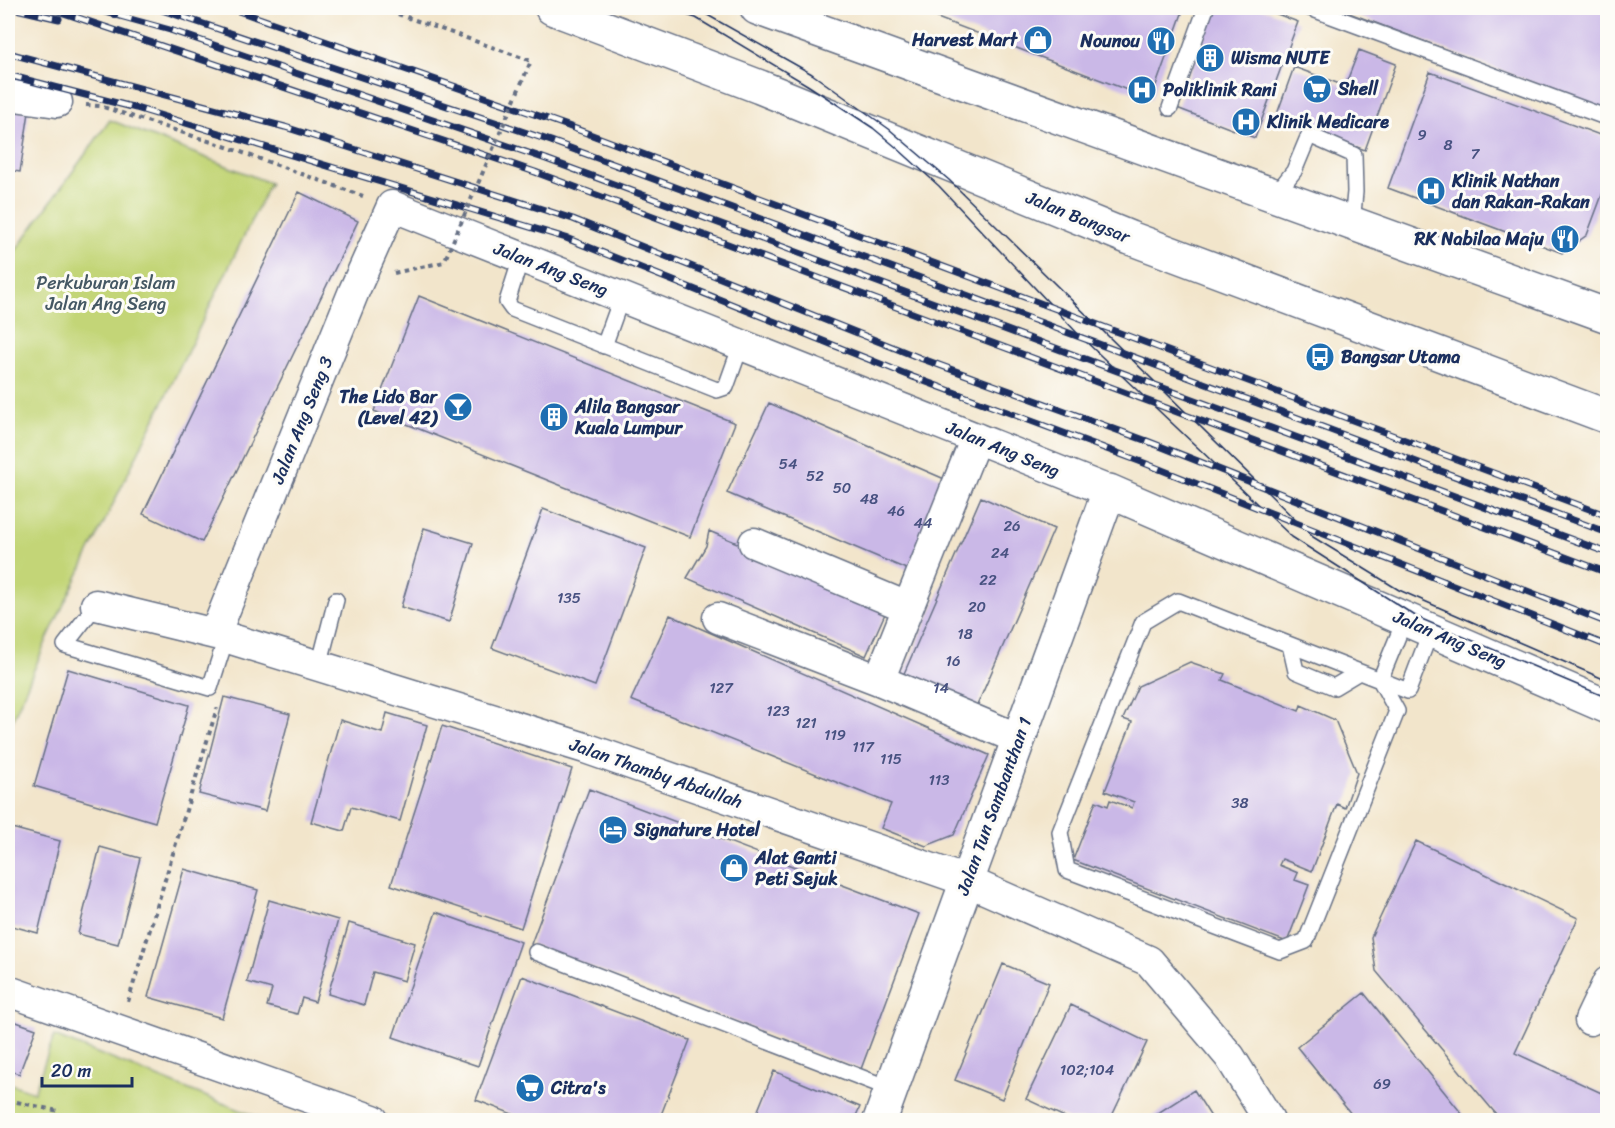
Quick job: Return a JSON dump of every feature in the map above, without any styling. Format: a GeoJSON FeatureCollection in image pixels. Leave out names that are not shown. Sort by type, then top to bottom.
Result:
{"type":"FeatureCollection","features":[{"type":"Feature","properties":{"kind":"main road","name":"Jalan Bangsar"},"geometry":{"type":"LineString","coordinates":[[552,8],[760,87],[1130,238],[1608,417]]}},
{"type":"Feature","properties":{"kind":"main road"},"geometry":{"type":"LineString","coordinates":[[758,8],[1608,316]]}},
{"type":"Feature","properties":{"kind":"main road","name":"Jalan Ang Seng"},"geometry":{"type":"LineString","coordinates":[[1109,491],[1608,707]]}},
{"type":"Feature","properties":{"kind":"main road","name":"Jalan Tun Sambanthan 1"},"geometry":{"type":"LineString","coordinates":[[880,1120],[1109,491]]}},
{"type":"Feature","properties":{"kind":"street"},"geometry":{"type":"LineString","coordinates":[[8,95],[57,102]]}},
{"type":"Feature","properties":{"kind":"street","name":"Jalan Ang Seng"},"geometry":{"type":"LineString","coordinates":[[392,206],[1109,491]]}},
{"type":"Feature","properties":{"kind":"street","name":"Jalan Ang Seng 3"},"geometry":{"type":"LineString","coordinates":[[221,636],[354,291],[392,206]]}},
{"type":"Feature","properties":{"kind":"street"},"geometry":{"type":"LineString","coordinates":[[879,680],[976,438]]}},
{"type":"Feature","properties":{"kind":"street"},"geometry":{"type":"LineString","coordinates":[[754,543],[907,607]]}},
{"type":"Feature","properties":{"kind":"street","name":"Jalan Thamby Abdullah"},"geometry":{"type":"LineString","coordinates":[[96,604],[221,636],[585,748],[967,881],[1149,961],[1230,1057],[1269,1120]]}},
{"type":"Feature","properties":{"kind":"street"},"geometry":{"type":"LineString","coordinates":[[718,618],[879,680],[1018,739]]}},
{"type":"Feature","properties":{"kind":"street"},"geometry":{"type":"LineString","coordinates":[[1590,1020],[1608,982]]}},
{"type":"Feature","properties":{"kind":"street"},"geometry":{"type":"LineString","coordinates":[[8,991],[373,1120]]}},
{"type":"Feature","properties":{"kind":"lane"},"geometry":{"type":"LineString","coordinates":[[1170,108],[1206,8]]}},
{"type":"Feature","properties":{"kind":"lane"},"geometry":{"type":"LineString","coordinates":[[1310,8],[1608,118]]}},
{"type":"Feature","properties":{"kind":"lane"},"geometry":{"type":"LineString","coordinates":[[1275,195],[1294,171],[1309,135],[1354,155],[1355,192],[1352,224]]}},
{"type":"Feature","properties":{"kind":"lane"},"geometry":{"type":"LineString","coordinates":[[521,258],[507,302],[512,309],[604,346],[717,390],[726,387],[741,345]]}},
{"type":"Feature","properties":{"kind":"lane"},"geometry":{"type":"LineString","coordinates":[[604,346],[622,297]]}},
{"type":"Feature","properties":{"kind":"lane"},"geometry":{"type":"LineString","coordinates":[[319,666],[336,600]]}},
{"type":"Feature","properties":{"kind":"lane"},"geometry":{"type":"LineString","coordinates":[[1380,680],[1397,711],[1306,940],[1280,951],[1067,870],[1060,832],[1143,622],[1178,601],[1359,672],[1380,680],[1408,691],[1418,625]]}},
{"type":"Feature","properties":{"kind":"lane"},"geometry":{"type":"LineString","coordinates":[[96,604],[65,645],[210,688],[221,636]]}},
{"type":"Feature","properties":{"kind":"lane"},"geometry":{"type":"LineString","coordinates":[[1380,680],[1418,625]]}},
{"type":"Feature","properties":{"kind":"lane"},"geometry":{"type":"LineString","coordinates":[[1290,645],[1296,671],[1334,687],[1359,672]]}},
{"type":"Feature","properties":{"kind":"lane"},"geometry":{"type":"LineString","coordinates":[[536,952],[891,1089]]}},
{"type":"Feature","properties":{"kind":"path"},"geometry":{"type":"LineString","coordinates":[[381,8],[531,61],[444,262],[384,275]]}},
{"type":"Feature","properties":{"kind":"path"},"geometry":{"type":"LineString","coordinates":[[57,102],[100,106],[224,146],[392,206]]}},
{"type":"Feature","properties":{"kind":"path"},"geometry":{"type":"LineString","coordinates":[[117,1029],[127,1007],[220,698]]}},
{"type":"Feature","properties":{"kind":"path"},"geometry":{"type":"LineString","coordinates":[[8,1100],[58,1111],[57,1120]]}},
{"type":"Feature","properties":{"kind":"green space","name":"Perkuburan Islam Jalan Ang Seng"},"geometry":{"type":"Polygon","coordinates":[[[110,120],[270,183],[48,637],[8,731],[8,261],[110,120]]]}},
{"type":"Feature","properties":{"kind":"green space"},"geometry":{"type":"Polygon","coordinates":[[[54,1036],[265,1120],[8,1120],[8,1083],[34,1092],[54,1036]]]}},
{"type":"Feature","properties":{"kind":"building"},"geometry":{"type":"Polygon","coordinates":[[[911,8],[1184,8],[1151,99],[911,8]]]}},
{"type":"Feature","properties":{"kind":"building"},"geometry":{"type":"Polygon","coordinates":[[[1214,8],[1261,8],[1298,22],[1255,138],[1177,108],[1214,8]]]}},
{"type":"Feature","properties":{"kind":"building"},"geometry":{"type":"Polygon","coordinates":[[[1336,8],[1608,8],[1608,111],[1405,34],[1336,8]]]}},
{"type":"Feature","properties":{"kind":"building"},"geometry":{"type":"Polygon","coordinates":[[[1359,50],[1396,64],[1365,150],[1276,117],[1294,67],[1345,86],[1359,50]]]}},
{"type":"Feature","properties":{"kind":"building"},"geometry":{"type":"Polygon","coordinates":[[[1430,72],[1608,138],[1608,179],[1587,235],[1562,253],[1388,188],[1430,72]]]}},
{"type":"Feature","properties":{"kind":"building"},"geometry":{"type":"Polygon","coordinates":[[[8,108],[29,112],[20,172],[8,170],[8,108]]]}},
{"type":"Feature","properties":{"kind":"building"},"geometry":{"type":"Polygon","coordinates":[[[299,192],[358,221],[202,542],[143,514],[299,192]]]}},
{"type":"Feature","properties":{"kind":"building","name":"Alila Bangsar Kuala Lumpur"},"geometry":{"type":"Polygon","coordinates":[[[419,296],[735,423],[690,537],[374,411],[419,296]]]}},
{"type":"Feature","properties":{"kind":"building"},"geometry":{"type":"Polygon","coordinates":[[[769,403],[956,484],[918,574],[727,493],[769,403]]]}},
{"type":"Feature","properties":{"kind":"building"},"geometry":{"type":"Polygon","coordinates":[[[981,497],[1054,529],[972,717],[899,685],[981,497]]]}},
{"type":"Feature","properties":{"kind":"building"},"geometry":{"type":"Polygon","coordinates":[[[543,509],[646,548],[595,686],[492,648],[543,509]]]}},
{"type":"Feature","properties":{"kind":"building"},"geometry":{"type":"Polygon","coordinates":[[[424,528],[473,543],[449,622],[401,607],[424,528]]]}},
{"type":"Feature","properties":{"kind":"building"},"geometry":{"type":"Polygon","coordinates":[[[709,531],[888,607],[866,656],[687,578],[706,546],[709,531]]]}},
{"type":"Feature","properties":{"kind":"building"},"geometry":{"type":"Polygon","coordinates":[[[670,615],[989,755],[954,835],[926,846],[881,828],[891,804],[631,700],[670,615]]]}},
{"type":"Feature","properties":{"kind":"building"},"geometry":{"type":"Polygon","coordinates":[[[1190,662],[1225,674],[1222,680],[1299,711],[1301,705],[1335,720],[1357,773],[1345,808],[1337,804],[1312,871],[1282,859],[1279,865],[1298,873],[1295,880],[1309,885],[1287,942],[1073,860],[1096,801],[1108,806],[1110,800],[1132,808],[1134,802],[1105,791],[1132,722],[1123,719],[1138,686],[1190,662]]]}},
{"type":"Feature","properties":{"kind":"building"},"geometry":{"type":"Polygon","coordinates":[[[68,669],[189,705],[155,822],[34,786],[68,669]]]}},
{"type":"Feature","properties":{"kind":"building"},"geometry":{"type":"Polygon","coordinates":[[[224,697],[290,714],[265,811],[199,794],[224,697]]]}},
{"type":"Feature","properties":{"kind":"building"},"geometry":{"type":"Polygon","coordinates":[[[387,713],[427,725],[400,821],[351,807],[344,831],[311,822],[340,720],[382,733],[387,713]]]}},
{"type":"Feature","properties":{"kind":"building"},"geometry":{"type":"Polygon","coordinates":[[[442,726],[572,769],[521,928],[391,885],[442,726]]]}},
{"type":"Feature","properties":{"kind":"building"},"geometry":{"type":"Polygon","coordinates":[[[589,789],[919,914],[861,1069],[531,944],[589,789]]]}},
{"type":"Feature","properties":{"kind":"building"},"geometry":{"type":"Polygon","coordinates":[[[8,827],[60,841],[38,933],[8,925],[8,827]]]}},
{"type":"Feature","properties":{"kind":"building"},"geometry":{"type":"Polygon","coordinates":[[[1416,841],[1578,918],[1515,1053],[1608,1096],[1608,1120],[1501,1120],[1376,971],[1371,937],[1416,841]]]}},
{"type":"Feature","properties":{"kind":"building"},"geometry":{"type":"Polygon","coordinates":[[[100,847],[140,858],[118,944],[78,934],[100,847]]]}},
{"type":"Feature","properties":{"kind":"building"},"geometry":{"type":"Polygon","coordinates":[[[184,869],[258,890],[222,1018],[148,997],[184,869]]]}},
{"type":"Feature","properties":{"kind":"building"},"geometry":{"type":"Polygon","coordinates":[[[269,900],[338,920],[315,1002],[302,998],[297,1014],[267,1006],[272,989],[247,982],[269,900]]]}},
{"type":"Feature","properties":{"kind":"building"},"geometry":{"type":"Polygon","coordinates":[[[436,912],[521,942],[478,1066],[393,1037],[436,912]]]}},
{"type":"Feature","properties":{"kind":"building"},"geometry":{"type":"Polygon","coordinates":[[[349,923],[415,943],[404,981],[373,972],[364,1005],[328,994],[349,923]]]}},
{"type":"Feature","properties":{"kind":"building"},"geometry":{"type":"Polygon","coordinates":[[[1003,964],[1049,983],[1002,1099],[955,1080],[1003,964]]]}},
{"type":"Feature","properties":{"kind":"building"},"geometry":{"type":"Polygon","coordinates":[[[522,976],[690,1040],[659,1120],[528,1120],[476,1100],[522,976]]]}},
{"type":"Feature","properties":{"kind":"building"},"geometry":{"type":"Polygon","coordinates":[[[1364,993],[1467,1120],[1356,1120],[1297,1047],[1364,993]]]}},
{"type":"Feature","properties":{"kind":"building"},"geometry":{"type":"Polygon","coordinates":[[[1071,1005],[1147,1042],[1110,1120],[1071,1120],[1026,1099],[1071,1005]]]}},
{"type":"Feature","properties":{"kind":"building"},"geometry":{"type":"Polygon","coordinates":[[[8,1019],[36,1029],[19,1074],[8,1070],[8,1019]]]}},
{"type":"Feature","properties":{"kind":"building"},"geometry":{"type":"Polygon","coordinates":[[[774,1071],[860,1107],[854,1120],[754,1120],[774,1071]]]}},
{"type":"Feature","properties":{"kind":"building"},"geometry":{"type":"Polygon","coordinates":[[[1194,1090],[1213,1120],[1147,1120],[1194,1090]]]}},
{"type":"Feature","properties":{"kind":"tram line"},"geometry":{"type":"LineString","coordinates":[[664,8],[696,18],[809,86],[873,128],[897,148],[939,186],[1080,336],[1292,537],[1417,617],[1608,698]]}},
{"type":"Feature","properties":{"kind":"tram line"},"geometry":{"type":"LineString","coordinates":[[695,8],[812,74],[889,129],[949,180],[1313,537],[1399,590],[1608,681]]}},
{"type":"Feature","properties":{"kind":"railway"},"geometry":{"type":"LineString","coordinates":[[12,8],[59,19]]}},
{"type":"Feature","properties":{"kind":"railway"},"geometry":{"type":"LineString","coordinates":[[49,8],[535,172],[1608,573]]}},
{"type":"Feature","properties":{"kind":"railway"},"geometry":{"type":"LineString","coordinates":[[91,8],[170,30],[546,159],[1608,553]]}},
{"type":"Feature","properties":{"kind":"railway"},"geometry":{"type":"LineString","coordinates":[[156,8],[551,141],[1608,533]]}},
{"type":"Feature","properties":{"kind":"railway"},"geometry":{"type":"LineString","coordinates":[[230,8],[568,126],[1608,516]]}},
{"type":"Feature","properties":{"kind":"railway"},"geometry":{"type":"LineString","coordinates":[[8,53],[285,127],[573,219],[920,358],[1147,441],[1608,623]]}},
{"type":"Feature","properties":{"kind":"railway"},"geometry":{"type":"LineString","coordinates":[[8,75],[136,108],[566,238],[913,377],[1139,461],[1608,646]]}},
{"type":"Feature","properties":{"kind":"place","name":"Harvest Mart"},"geometry":{"type":"Point","coordinates":[1038,40]}},
{"type":"Feature","properties":{"kind":"place","name":"Nounou"},"geometry":{"type":"Point","coordinates":[1161,41]}},
{"type":"Feature","properties":{"kind":"place","name":"Wisma NUTE"},"geometry":{"type":"Point","coordinates":[1210,58]}},
{"type":"Feature","properties":{"kind":"place","name":"Shell"},"geometry":{"type":"Point","coordinates":[1317,89]}},
{"type":"Feature","properties":{"kind":"place","name":"Poliklinik Rani"},"geometry":{"type":"Point","coordinates":[1142,90]}},
{"type":"Feature","properties":{"kind":"place","name":"Klinik Medicare"},"geometry":{"type":"Point","coordinates":[1246,122]}},
{"type":"Feature","properties":{"kind":"place","name":"Klinik Nathan dan Rakan-Rakan"},"geometry":{"type":"Point","coordinates":[1431,191]}},
{"type":"Feature","properties":{"kind":"place","name":"RK Nabilaa Maju"},"geometry":{"type":"Point","coordinates":[1565,239]}},
{"type":"Feature","properties":{"kind":"place","name":"Bangsar Utama"},"geometry":{"type":"Point","coordinates":[1320,357]}},
{"type":"Feature","properties":{"kind":"place","name":"The Lido Bar (Level 42)"},"geometry":{"type":"Point","coordinates":[458,407]}},
{"type":"Feature","properties":{"kind":"place","name":"Alila Bangsar Kuala Lumpur"},"geometry":{"type":"Point","coordinates":[554,417]}},
{"type":"Feature","properties":{"kind":"place","name":"Signature Hotel"},"geometry":{"type":"Point","coordinates":[613,830]}},
{"type":"Feature","properties":{"kind":"place","name":"Alat Ganti Peti Sejuk"},"geometry":{"type":"Point","coordinates":[734,868]}},
{"type":"Feature","properties":{"kind":"place","name":"Citra's"},"geometry":{"type":"Point","coordinates":[530,1088]}}]}
